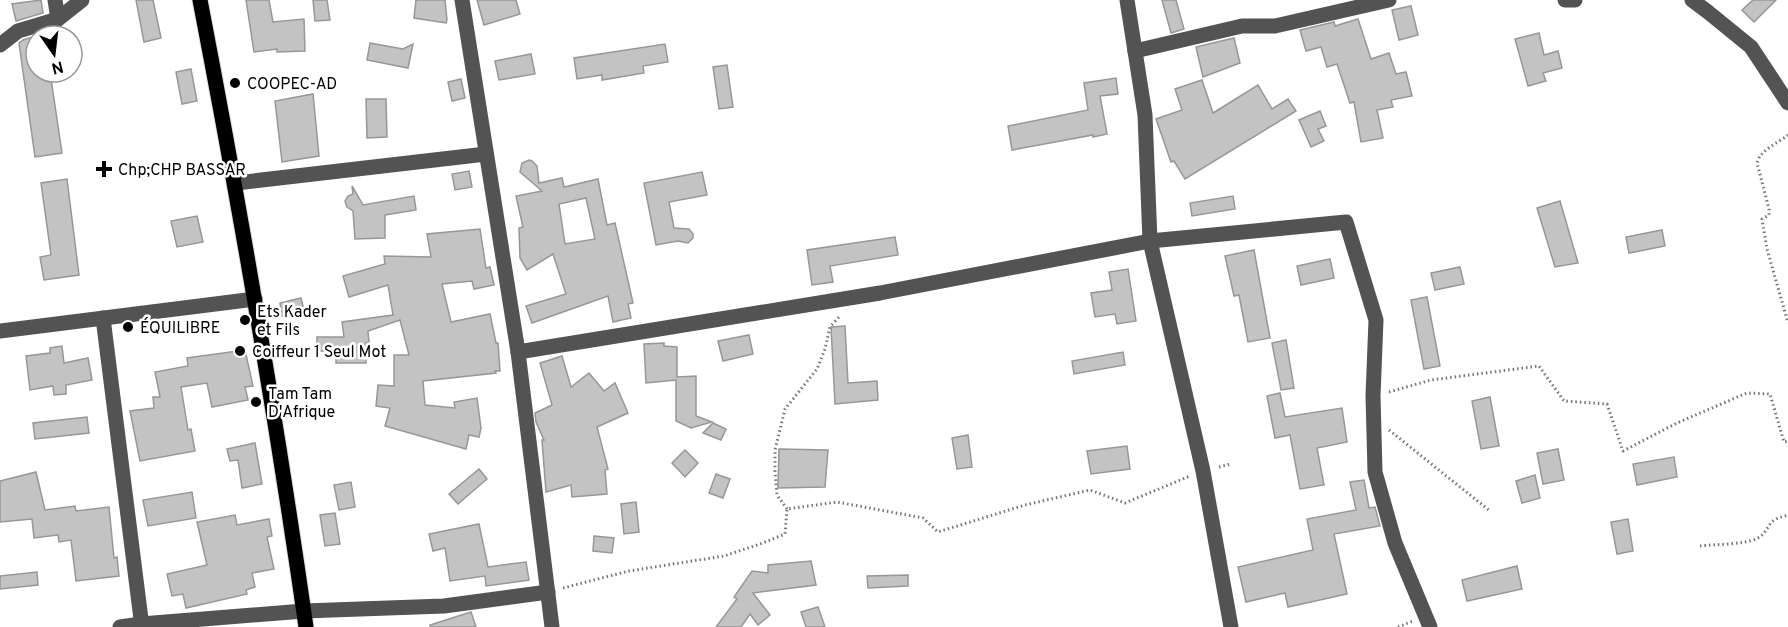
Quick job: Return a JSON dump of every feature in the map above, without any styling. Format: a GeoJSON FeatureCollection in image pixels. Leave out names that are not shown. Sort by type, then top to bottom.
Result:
{"type":"FeatureCollection","features":[{"type":"Feature","properties":{"kind":"main road"},"geometry":{"type":"LineString","coordinates":[[200,0],[236,183],[306,627]]}},
{"type":"Feature","properties":{"kind":"street"},"geometry":{"type":"LineString","coordinates":[[55,0],[58,19]]}},
{"type":"Feature","properties":{"kind":"street"},"geometry":{"type":"LineString","coordinates":[[0,45],[18,32],[58,19],[82,0]]}},
{"type":"Feature","properties":{"kind":"street"},"geometry":{"type":"LineString","coordinates":[[462,0],[518,352],[552,627]]}},
{"type":"Feature","properties":{"kind":"street"},"geometry":{"type":"LineString","coordinates":[[1127,0],[1145,115],[1150,241],[1203,471],[1231,627]]}},
{"type":"Feature","properties":{"kind":"street"},"geometry":{"type":"LineString","coordinates":[[1135,51],[1242,26],[1275,26],[1389,0]]}},
{"type":"Feature","properties":{"kind":"street"},"geometry":{"type":"LineString","coordinates":[[1564,0],[1575,0]]}},
{"type":"Feature","properties":{"kind":"street"},"geometry":{"type":"LineString","coordinates":[[1692,0],[1752,47],[1788,103]]}},
{"type":"Feature","properties":{"kind":"street"},"geometry":{"type":"LineString","coordinates":[[236,183],[486,154]]}},
{"type":"Feature","properties":{"kind":"street"},"geometry":{"type":"LineString","coordinates":[[518,352],[880,293],[1150,241],[1346,222],[1376,320],[1373,396],[1375,472],[1395,543],[1430,627]]}},
{"type":"Feature","properties":{"kind":"street"},"geometry":{"type":"LineString","coordinates":[[0,331],[255,299]]}},
{"type":"Feature","properties":{"kind":"street"},"geometry":{"type":"LineString","coordinates":[[103,318],[142,625]]}},
{"type":"Feature","properties":{"kind":"street"},"geometry":{"type":"LineString","coordinates":[[120,627],[304,611],[444,606],[548,592]]}},
{"type":"Feature","properties":{"kind":"path"},"geometry":{"type":"LineString","coordinates":[[1788,135],[1764,152],[1758,158],[1757,163],[1769,209],[1769,215],[1762,219],[1767,249],[1788,323]]}},
{"type":"Feature","properties":{"kind":"path"},"geometry":{"type":"LineString","coordinates":[[548,592],[629,571],[723,556],[785,534],[787,509],[777,495],[775,450],[786,409],[817,369],[825,350],[830,327],[841,315]]}},
{"type":"Feature","properties":{"kind":"path"},"geometry":{"type":"LineString","coordinates":[[1373,396],[1431,380],[1539,366],[1564,401],[1607,405],[1623,451],[1677,423],[1747,393],[1770,394],[1784,442],[1788,441]]}},
{"type":"Feature","properties":{"kind":"path"},"geometry":{"type":"LineString","coordinates":[[1374,417],[1491,511]]}},
{"type":"Feature","properties":{"kind":"path"},"geometry":{"type":"LineString","coordinates":[[787,509],[837,502],[923,518],[938,531],[1025,505],[1090,490],[1125,503],[1203,471],[1232,464]]}},
{"type":"Feature","properties":{"kind":"path"},"geometry":{"type":"LineString","coordinates":[[1700,546],[1758,538],[1766,532],[1770,524],[1788,515]]}},
{"type":"Feature","properties":{"kind":"building"},"geometry":{"type":"Polygon","coordinates":[[[41,0],[43,13],[16,21],[12,4],[41,0]]]}},
{"type":"Feature","properties":{"kind":"building"},"geometry":{"type":"Polygon","coordinates":[[[136,0],[153,0],[161,38],[144,42],[136,0]]]}},
{"type":"Feature","properties":{"kind":"building"},"geometry":{"type":"Polygon","coordinates":[[[246,0],[269,0],[273,22],[304,19],[305,51],[277,52],[277,49],[254,52],[246,0]]]}},
{"type":"Feature","properties":{"kind":"building"},"geometry":{"type":"Polygon","coordinates":[[[313,0],[327,0],[330,20],[315,21],[313,0]]]}},
{"type":"Feature","properties":{"kind":"building"},"geometry":{"type":"Polygon","coordinates":[[[416,0],[445,0],[446,23],[414,18],[416,0]]]}},
{"type":"Feature","properties":{"kind":"building"},"geometry":{"type":"Polygon","coordinates":[[[477,0],[516,0],[520,14],[484,25],[477,0]]]}},
{"type":"Feature","properties":{"kind":"building"},"geometry":{"type":"Polygon","coordinates":[[[1162,0],[1176,0],[1184,29],[1171,33],[1162,0]]]}},
{"type":"Feature","properties":{"kind":"building"},"geometry":{"type":"Polygon","coordinates":[[[1753,0],[1776,0],[1754,22],[1742,10],[1753,0]]]}},
{"type":"Feature","properties":{"kind":"building"},"geometry":{"type":"Polygon","coordinates":[[[1411,6],[1418,35],[1399,40],[1392,10],[1411,6]]]}},
{"type":"Feature","properties":{"kind":"building"},"geometry":{"type":"Polygon","coordinates":[[[1358,19],[1371,59],[1389,53],[1396,74],[1406,72],[1412,96],[1391,100],[1393,107],[1377,110],[1383,138],[1361,142],[1354,102],[1350,103],[1337,64],[1327,67],[1321,47],[1306,51],[1300,30],[1334,22],[1335,26],[1358,19]]]}},
{"type":"Feature","properties":{"kind":"building"},"geometry":{"type":"Polygon","coordinates":[[[1539,33],[1544,55],[1558,51],[1562,68],[1543,73],[1546,81],[1528,86],[1515,39],[1539,33]]]}},
{"type":"Feature","properties":{"kind":"building"},"geometry":{"type":"Polygon","coordinates":[[[1234,38],[1240,63],[1203,77],[1196,47],[1234,38]]]}},
{"type":"Feature","properties":{"kind":"building"},"geometry":{"type":"Polygon","coordinates":[[[24,40],[24,79],[19,43],[24,40]]]}},
{"type":"Feature","properties":{"kind":"building"},"geometry":{"type":"Polygon","coordinates":[[[370,43],[403,49],[413,44],[408,68],[367,60],[370,43]]]}},
{"type":"Feature","properties":{"kind":"building"},"geometry":{"type":"Polygon","coordinates":[[[665,44],[668,62],[643,66],[644,73],[602,80],[602,75],[577,79],[574,58],[665,44]]]}},
{"type":"Feature","properties":{"kind":"building"},"geometry":{"type":"Polygon","coordinates":[[[531,54],[535,74],[499,80],[495,61],[531,54]]]}},
{"type":"Feature","properties":{"kind":"building"},"geometry":{"type":"Polygon","coordinates":[[[727,65],[733,107],[719,109],[713,67],[727,65]]]}},
{"type":"Feature","properties":{"kind":"building"},"geometry":{"type":"Polygon","coordinates":[[[191,69],[197,101],[182,104],[176,72],[191,69]]]}},
{"type":"Feature","properties":{"kind":"building"},"geometry":{"type":"Polygon","coordinates":[[[1116,78],[1118,94],[1100,96],[1107,134],[1012,150],[1008,126],[1088,110],[1084,83],[1116,78]]]}},
{"type":"Feature","properties":{"kind":"building"},"geometry":{"type":"Polygon","coordinates":[[[461,79],[465,98],[452,101],[448,82],[461,79]]]}},
{"type":"Feature","properties":{"kind":"building"},"geometry":{"type":"Polygon","coordinates":[[[1202,80],[1213,113],[1258,85],[1272,109],[1288,99],[1296,111],[1185,179],[1174,161],[1171,162],[1156,119],[1182,110],[1175,89],[1202,80]]]}},
{"type":"Feature","properties":{"kind":"building"},"geometry":{"type":"Polygon","coordinates":[[[25,84],[52,84],[62,153],[35,157],[25,84]]]}},
{"type":"Feature","properties":{"kind":"building"},"geometry":{"type":"Polygon","coordinates":[[[313,94],[319,156],[282,162],[275,101],[313,94]]]}},
{"type":"Feature","properties":{"kind":"building"},"geometry":{"type":"Polygon","coordinates":[[[366,99],[386,99],[387,137],[367,138],[366,99]]]}},
{"type":"Feature","properties":{"kind":"building"},"geometry":{"type":"Polygon","coordinates":[[[1320,111],[1326,126],[1318,129],[1324,141],[1311,147],[1299,120],[1320,111]]]}},
{"type":"Feature","properties":{"kind":"building"},"geometry":{"type":"Polygon","coordinates":[[[529,160],[537,166],[539,183],[562,178],[564,187],[598,179],[607,225],[615,223],[633,303],[628,304],[631,318],[613,322],[608,296],[532,323],[526,306],[566,294],[553,254],[527,270],[520,258],[519,228],[523,227],[516,196],[542,191],[520,172],[522,163],[529,160]],[[586,198],[559,204],[565,244],[595,239],[586,198]]]}},
{"type":"Feature","properties":{"kind":"building"},"geometry":{"type":"Polygon","coordinates":[[[469,171],[472,187],[455,190],[452,174],[469,171]]]}},
{"type":"Feature","properties":{"kind":"building"},"geometry":{"type":"Polygon","coordinates":[[[702,172],[707,195],[669,202],[674,228],[689,229],[693,238],[688,243],[678,241],[656,245],[644,183],[702,172]]]}},
{"type":"Feature","properties":{"kind":"building"},"geometry":{"type":"Polygon","coordinates":[[[67,179],[79,275],[44,280],[40,257],[51,255],[41,183],[67,179]]]}},
{"type":"Feature","properties":{"kind":"building"},"geometry":{"type":"Polygon","coordinates":[[[352,186],[363,205],[414,196],[416,210],[385,215],[385,238],[355,239],[353,211],[347,207],[345,201],[353,194],[352,186]]]}},
{"type":"Feature","properties":{"kind":"building"},"geometry":{"type":"Polygon","coordinates":[[[1233,196],[1235,209],[1192,216],[1190,203],[1233,196]]]}},
{"type":"Feature","properties":{"kind":"building"},"geometry":{"type":"Polygon","coordinates":[[[1560,201],[1578,263],[1555,267],[1537,208],[1560,201]]]}},
{"type":"Feature","properties":{"kind":"building"},"geometry":{"type":"Polygon","coordinates":[[[197,216],[203,242],[177,247],[171,221],[197,216]]]}},
{"type":"Feature","properties":{"kind":"building"},"geometry":{"type":"Polygon","coordinates":[[[480,229],[486,268],[490,267],[494,285],[474,289],[472,281],[442,284],[451,322],[490,314],[496,343],[498,343],[500,371],[423,381],[425,405],[455,408],[454,402],[477,398],[481,428],[479,437],[469,435],[466,449],[385,426],[390,408],[376,406],[378,385],[394,386],[394,355],[409,355],[400,320],[368,331],[366,363],[336,363],[336,351],[317,351],[317,337],[344,337],[342,322],[393,315],[388,285],[349,297],[343,276],[385,264],[384,256],[431,257],[427,234],[480,229]]]}},
{"type":"Feature","properties":{"kind":"building"},"geometry":{"type":"Polygon","coordinates":[[[1662,230],[1665,246],[1629,253],[1626,237],[1662,230]]]}},
{"type":"Feature","properties":{"kind":"building"},"geometry":{"type":"Polygon","coordinates":[[[895,237],[898,255],[830,266],[833,282],[812,285],[807,250],[895,237]]]}},
{"type":"Feature","properties":{"kind":"building"},"geometry":{"type":"Polygon","coordinates":[[[1254,250],[1270,338],[1248,342],[1239,295],[1234,296],[1225,256],[1254,250]]]}},
{"type":"Feature","properties":{"kind":"building"},"geometry":{"type":"Polygon","coordinates":[[[1330,259],[1334,278],[1301,285],[1297,266],[1330,259]]]}},
{"type":"Feature","properties":{"kind":"building"},"geometry":{"type":"Polygon","coordinates":[[[1460,267],[1464,284],[1435,290],[1431,273],[1460,267]]]}},
{"type":"Feature","properties":{"kind":"building"},"geometry":{"type":"Polygon","coordinates":[[[1128,269],[1136,321],[1117,324],[1115,314],[1095,317],[1091,293],[1112,290],[1109,272],[1128,269]]]}},
{"type":"Feature","properties":{"kind":"building"},"geometry":{"type":"Polygon","coordinates":[[[1427,297],[1440,366],[1424,369],[1411,300],[1427,297]]]}},
{"type":"Feature","properties":{"kind":"building"},"geometry":{"type":"Polygon","coordinates":[[[301,298],[304,310],[282,316],[280,303],[301,298]]]}},
{"type":"Feature","properties":{"kind":"building"},"geometry":{"type":"Polygon","coordinates":[[[845,326],[848,383],[877,381],[878,400],[835,404],[831,327],[845,326]]]}},
{"type":"Feature","properties":{"kind":"building"},"geometry":{"type":"Polygon","coordinates":[[[749,335],[753,354],[723,361],[718,341],[749,335]]]}},
{"type":"Feature","properties":{"kind":"building"},"geometry":{"type":"Polygon","coordinates":[[[1286,340],[1294,388],[1281,390],[1272,343],[1286,340]]]}},
{"type":"Feature","properties":{"kind":"building"},"geometry":{"type":"Polygon","coordinates":[[[664,343],[664,346],[677,347],[677,377],[696,376],[696,416],[712,422],[691,428],[676,421],[676,380],[646,383],[644,344],[664,343]]]}},
{"type":"Feature","properties":{"kind":"building"},"geometry":{"type":"Polygon","coordinates":[[[62,346],[64,363],[88,358],[92,380],[66,385],[66,394],[54,395],[53,386],[30,390],[26,356],[50,353],[50,348],[62,346]]]}},
{"type":"Feature","properties":{"kind":"building"},"geometry":{"type":"Polygon","coordinates":[[[245,350],[253,386],[245,387],[248,400],[212,407],[207,383],[181,387],[188,430],[191,429],[195,451],[140,461],[130,411],[154,408],[153,397],[160,397],[155,372],[188,366],[187,358],[245,350]]]}},
{"type":"Feature","properties":{"kind":"building"},"geometry":{"type":"Polygon","coordinates":[[[1123,352],[1125,365],[1074,374],[1072,361],[1123,352]]]}},
{"type":"Feature","properties":{"kind":"building"},"geometry":{"type":"Polygon","coordinates":[[[562,356],[571,387],[589,373],[604,391],[615,383],[628,413],[597,427],[608,469],[605,470],[607,494],[572,497],[571,485],[546,492],[542,440],[544,440],[536,422],[535,413],[552,405],[540,363],[562,356]]]}},
{"type":"Feature","properties":{"kind":"building"},"geometry":{"type":"Polygon","coordinates":[[[1280,393],[1285,417],[1342,408],[1347,442],[1317,448],[1324,485],[1300,489],[1290,435],[1275,438],[1267,396],[1280,393]]]}},
{"type":"Feature","properties":{"kind":"building"},"geometry":{"type":"Polygon","coordinates":[[[1490,397],[1499,446],[1481,449],[1472,401],[1490,397]]]}},
{"type":"Feature","properties":{"kind":"building"},"geometry":{"type":"Polygon","coordinates":[[[87,417],[89,433],[35,439],[33,423],[87,417]]]}},
{"type":"Feature","properties":{"kind":"building"},"geometry":{"type":"Polygon","coordinates":[[[713,423],[726,429],[721,440],[703,433],[713,423]]]}},
{"type":"Feature","properties":{"kind":"building"},"geometry":{"type":"Polygon","coordinates":[[[968,435],[972,467],[957,469],[952,438],[968,435]]]}},
{"type":"Feature","properties":{"kind":"building"},"geometry":{"type":"Polygon","coordinates":[[[255,443],[262,484],[242,488],[238,460],[230,461],[227,449],[255,443]]]}},
{"type":"Feature","properties":{"kind":"building"},"geometry":{"type":"Polygon","coordinates":[[[1127,446],[1130,469],[1091,474],[1087,451],[1127,446]]]}},
{"type":"Feature","properties":{"kind":"building"},"geometry":{"type":"Polygon","coordinates":[[[779,449],[828,450],[825,487],[778,488],[779,449]]]}},
{"type":"Feature","properties":{"kind":"building"},"geometry":{"type":"Polygon","coordinates":[[[1558,449],[1564,480],[1543,484],[1537,453],[1558,449]]]}},
{"type":"Feature","properties":{"kind":"building"},"geometry":{"type":"Polygon","coordinates":[[[685,450],[698,463],[685,477],[672,463],[685,450]]]}},
{"type":"Feature","properties":{"kind":"building"},"geometry":{"type":"Polygon","coordinates":[[[1674,457],[1677,477],[1637,485],[1633,464],[1674,457]]]}},
{"type":"Feature","properties":{"kind":"building"},"geometry":{"type":"Polygon","coordinates":[[[479,469],[487,479],[458,504],[449,494],[479,469]]]}},
{"type":"Feature","properties":{"kind":"building"},"geometry":{"type":"Polygon","coordinates":[[[36,472],[45,510],[75,506],[76,511],[109,507],[114,558],[117,557],[119,576],[76,581],[71,540],[59,542],[58,535],[34,538],[32,519],[0,522],[0,481],[36,472]]]}},
{"type":"Feature","properties":{"kind":"building"},"geometry":{"type":"Polygon","coordinates":[[[716,474],[730,479],[723,498],[709,493],[716,474]]]}},
{"type":"Feature","properties":{"kind":"building"},"geometry":{"type":"Polygon","coordinates":[[[1535,475],[1540,498],[1522,503],[1516,481],[1535,475]]]}},
{"type":"Feature","properties":{"kind":"building"},"geometry":{"type":"Polygon","coordinates":[[[1364,480],[1369,508],[1375,507],[1380,526],[1334,534],[1347,594],[1288,607],[1285,593],[1246,602],[1238,567],[1313,550],[1307,519],[1356,510],[1350,482],[1364,480]]]}},
{"type":"Feature","properties":{"kind":"building"},"geometry":{"type":"Polygon","coordinates":[[[351,482],[355,507],[339,510],[334,485],[351,482]]]}},
{"type":"Feature","properties":{"kind":"building"},"geometry":{"type":"Polygon","coordinates":[[[192,492],[196,518],[148,526],[143,500],[192,492]]]}},
{"type":"Feature","properties":{"kind":"building"},"geometry":{"type":"Polygon","coordinates":[[[636,502],[639,532],[624,534],[621,504],[636,502]]]}},
{"type":"Feature","properties":{"kind":"building"},"geometry":{"type":"Polygon","coordinates":[[[335,513],[340,544],[325,546],[320,515],[335,513]]]}},
{"type":"Feature","properties":{"kind":"building"},"geometry":{"type":"Polygon","coordinates":[[[235,515],[237,525],[269,519],[272,536],[267,537],[274,569],[252,573],[255,587],[246,590],[247,594],[186,608],[183,594],[172,596],[167,574],[207,565],[197,522],[235,515]]]}},
{"type":"Feature","properties":{"kind":"building"},"geometry":{"type":"Polygon","coordinates":[[[1628,519],[1633,551],[1617,554],[1611,522],[1628,519]]]}},
{"type":"Feature","properties":{"kind":"building"},"geometry":{"type":"Polygon","coordinates":[[[479,524],[488,567],[526,562],[529,580],[486,586],[485,576],[450,581],[445,548],[433,551],[429,534],[479,524]]]}},
{"type":"Feature","properties":{"kind":"building"},"geometry":{"type":"Polygon","coordinates":[[[594,536],[614,538],[612,553],[593,551],[594,536]]]}},
{"type":"Feature","properties":{"kind":"building"},"geometry":{"type":"Polygon","coordinates":[[[811,561],[816,585],[753,593],[770,615],[758,625],[750,614],[741,627],[716,627],[737,599],[734,597],[752,571],[768,573],[768,565],[811,561]]]}},
{"type":"Feature","properties":{"kind":"building"},"geometry":{"type":"Polygon","coordinates":[[[1517,566],[1522,589],[1467,601],[1462,580],[1517,566]]]}},
{"type":"Feature","properties":{"kind":"building"},"geometry":{"type":"Polygon","coordinates":[[[37,572],[38,585],[0,589],[0,576],[37,572]]]}},
{"type":"Feature","properties":{"kind":"building"},"geometry":{"type":"Polygon","coordinates":[[[908,575],[908,586],[868,588],[867,576],[908,575]]]}},
{"type":"Feature","properties":{"kind":"building"},"geometry":{"type":"Polygon","coordinates":[[[818,607],[825,627],[806,627],[801,612],[818,607]]]}},
{"type":"Feature","properties":{"kind":"building"},"geometry":{"type":"Polygon","coordinates":[[[471,612],[476,627],[430,627],[430,625],[471,612]]]}},
{"type":"Feature","properties":{"kind":"place","name":"COOPEC-AD"},"geometry":{"type":"Point","coordinates":[235,83]}},
{"type":"Feature","properties":{"kind":"place","name":"Chp;CHP BASSAR"},"geometry":{"type":"Point","coordinates":[104,169]}},
{"type":"Feature","properties":{"kind":"place","name":"Ets Kader et Fils"},"geometry":{"type":"Point","coordinates":[245,320]}},
{"type":"Feature","properties":{"kind":"place","name":"ÉQUILIBRE"},"geometry":{"type":"Point","coordinates":[128,327]}},
{"type":"Feature","properties":{"kind":"place","name":"Coiffeur 1 Seul Mot"},"geometry":{"type":"Point","coordinates":[240,351]}},
{"type":"Feature","properties":{"kind":"place","name":"Tam Tam D'Afrique"},"geometry":{"type":"Point","coordinates":[256,402]}}]}
